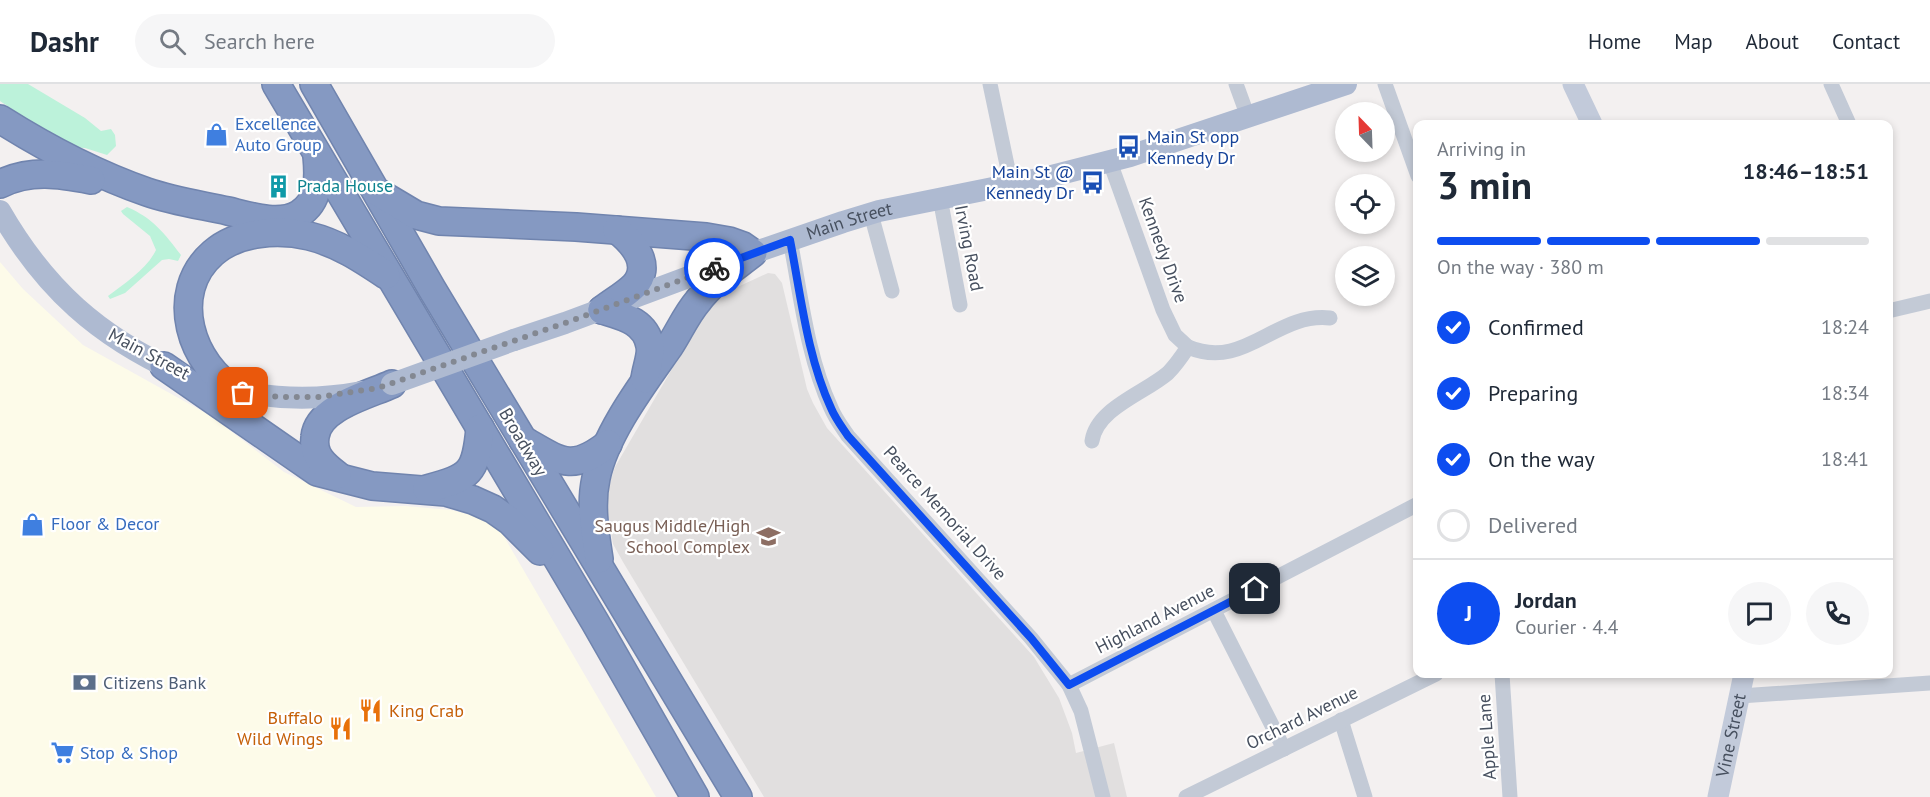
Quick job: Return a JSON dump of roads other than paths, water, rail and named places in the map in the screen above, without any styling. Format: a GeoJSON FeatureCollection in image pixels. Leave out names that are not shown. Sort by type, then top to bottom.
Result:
{"type":"FeatureCollection","features":[{"type":"Feature","properties":{"kind":"highway","name":"Broadway"},"geometry":{"type":"LineString","coordinates":[[276,84],[580,596],[694,797]]}},
{"type":"Feature","properties":{"kind":"highway","name":"Broadway"},"geometry":{"type":"LineString","coordinates":[[314,84],[420,270],[738,797]]}},
{"type":"Feature","properties":{"kind":"highway"},"geometry":{"type":"LineString","coordinates":[[0,119],[51,150],[148,193]]}},
{"type":"Feature","properties":{"kind":"highway"},"geometry":{"type":"LineString","coordinates":[[0,184],[20,176],[50,173],[95,180],[242,214],[274,219],[287,218],[305,209],[316,193],[317,155]]}},
{"type":"Feature","properties":{"kind":"highway"},"geometry":{"type":"LineString","coordinates":[[376,191],[416,215],[439,221],[464,224],[506,223],[706,237],[729,241],[753,253],[714,283],[698,300],[645,380],[608,444],[595,479],[593,499],[600,571]]}},
{"type":"Feature","properties":{"kind":"highway"},"geometry":{"type":"LineString","coordinates":[[420,270],[430,238],[464,224]]}},
{"type":"Feature","properties":{"kind":"highway"},"geometry":{"type":"LineString","coordinates":[[602,310],[633,287],[641,272],[637,248],[616,230]]}},
{"type":"Feature","properties":{"kind":"highway"},"geometry":{"type":"LineString","coordinates":[[238,392],[222,382],[206,365],[190,329],[188,304],[192,286],[199,270],[213,253],[226,244],[252,235],[298,234],[341,246],[391,278]]}},
{"type":"Feature","properties":{"kind":"highway"},"geometry":{"type":"LineString","coordinates":[[602,310],[635,322],[645,333],[651,347],[645,380]]}},
{"type":"Feature","properties":{"kind":"highway"},"geometry":{"type":"LineString","coordinates":[[164,366],[233,412],[311,469],[325,476],[372,486],[424,489],[463,497],[499,513],[518,528],[580,596]]}},
{"type":"Feature","properties":{"kind":"highway"},"geometry":{"type":"LineString","coordinates":[[343,479],[326,466],[317,455],[314,439],[318,426],[325,415],[333,410],[392,384]]}},
{"type":"Feature","properties":{"kind":"highway"},"geometry":{"type":"LineString","coordinates":[[424,489],[456,480],[470,470],[476,458],[480,428]]}},
{"type":"Feature","properties":{"kind":"highway"},"geometry":{"type":"LineString","coordinates":[[521,438],[566,462],[591,457],[608,444]]}},
{"type":"Feature","properties":{"kind":"main road","name":"Main Street"},"geometry":{"type":"LineString","coordinates":[[0,212],[38,267],[69,302],[116,340],[164,366],[238,392],[263,396],[319,397],[353,393],[392,384],[602,310],[753,253],[871,214],[1110,162],[1346,84]]}},
{"type":"Feature","properties":{"kind":"street"},"geometry":{"type":"LineString","coordinates":[[990,84],[1011,184]]}},
{"type":"Feature","properties":{"kind":"street"},"geometry":{"type":"LineString","coordinates":[[1236,84],[1248,117]]}},
{"type":"Feature","properties":{"kind":"street"},"geometry":{"type":"LineString","coordinates":[[1384,84],[1413,162]]}},
{"type":"Feature","properties":{"kind":"street"},"geometry":{"type":"LineString","coordinates":[[1573,84],[1590,120]]}},
{"type":"Feature","properties":{"kind":"street"},"geometry":{"type":"LineString","coordinates":[[1831,84],[1847,120]]}},
{"type":"Feature","properties":{"kind":"street","name":"Kennedy Drive"},"geometry":{"type":"LineString","coordinates":[[1110,162],[1163,310],[1175,334],[1188,346]]}},
{"type":"Feature","properties":{"kind":"street","name":"Irving Road"},"geometry":{"type":"LineString","coordinates":[[940,198],[960,305]]}},
{"type":"Feature","properties":{"kind":"street"},"geometry":{"type":"LineString","coordinates":[[871,214],[892,291]]}},
{"type":"Feature","properties":{"kind":"street","name":"Pearce Memorial Drive"},"geometry":{"type":"LineString","coordinates":[[790,240],[812,353],[819,379],[837,418],[848,436],[1031,638],[1069,685],[1081,711],[1103,797]]}},
{"type":"Feature","properties":{"kind":"street"},"geometry":{"type":"LineString","coordinates":[[1893,311],[1930,302]]}},
{"type":"Feature","properties":{"kind":"street"},"geometry":{"type":"LineString","coordinates":[[1092,441],[1093,434],[1114,408],[1167,374],[1188,346],[1204,352],[1228,351],[1255,343],[1281,327],[1304,318],[1316,316],[1330,318]]}},
{"type":"Feature","properties":{"kind":"street","name":"Highland Avenue"},"geometry":{"type":"LineString","coordinates":[[1069,685],[1413,507]]}},
{"type":"Feature","properties":{"kind":"street"},"geometry":{"type":"LineString","coordinates":[[1214,610],[1284,749]]}},
{"type":"Feature","properties":{"kind":"street","name":"Orchard Avenue"},"geometry":{"type":"LineString","coordinates":[[1192,796],[1428,678]]}},
{"type":"Feature","properties":{"kind":"street","name":"Apple Lane"},"geometry":{"type":"LineString","coordinates":[[1502,678],[1510,797]]}},
{"type":"Feature","properties":{"kind":"street","name":"Vine Street"},"geometry":{"type":"LineString","coordinates":[[1718,797],[1743,678]]}},
{"type":"Feature","properties":{"kind":"street"},"geometry":{"type":"LineString","coordinates":[[1740,696],[1930,683]]}},
{"type":"Feature","properties":{"kind":"street"},"geometry":{"type":"LineString","coordinates":[[1341,720],[1365,797]]}},
{"type":"Feature","properties":{"kind":"place","name":"Excellence Auto Group"},"geometry":{"type":"Point","coordinates":[217,134]}},
{"type":"Feature","properties":{"kind":"place","name":"Main St opp Kennedy Dr"},"geometry":{"type":"Point","coordinates":[1129,147]}},
{"type":"Feature","properties":{"kind":"place","name":"Main St @ Kennedy Dr"},"geometry":{"type":"Point","coordinates":[1092,182]}},
{"type":"Feature","properties":{"kind":"place","name":"Prada House"},"geometry":{"type":"Point","coordinates":[279,186]}},
{"type":"Feature","properties":{"kind":"place","name":"Floor & Decor"},"geometry":{"type":"Point","coordinates":[33,524]}},
{"type":"Feature","properties":{"kind":"place","name":"Saugus Middle/High School Complex"},"geometry":{"type":"Point","coordinates":[768,536]}},
{"type":"Feature","properties":{"kind":"place","name":"Citizens Bank"},"geometry":{"type":"Point","coordinates":[85,683]}},
{"type":"Feature","properties":{"kind":"place","name":"King Crab"},"geometry":{"type":"Point","coordinates":[371,711]}},
{"type":"Feature","properties":{"kind":"place","name":"Buffalo Wild Wings"},"geometry":{"type":"Point","coordinates":[341,728]}},
{"type":"Feature","properties":{"kind":"place","name":"Stop & Shop"},"geometry":{"type":"Point","coordinates":[62,753]}}]}
